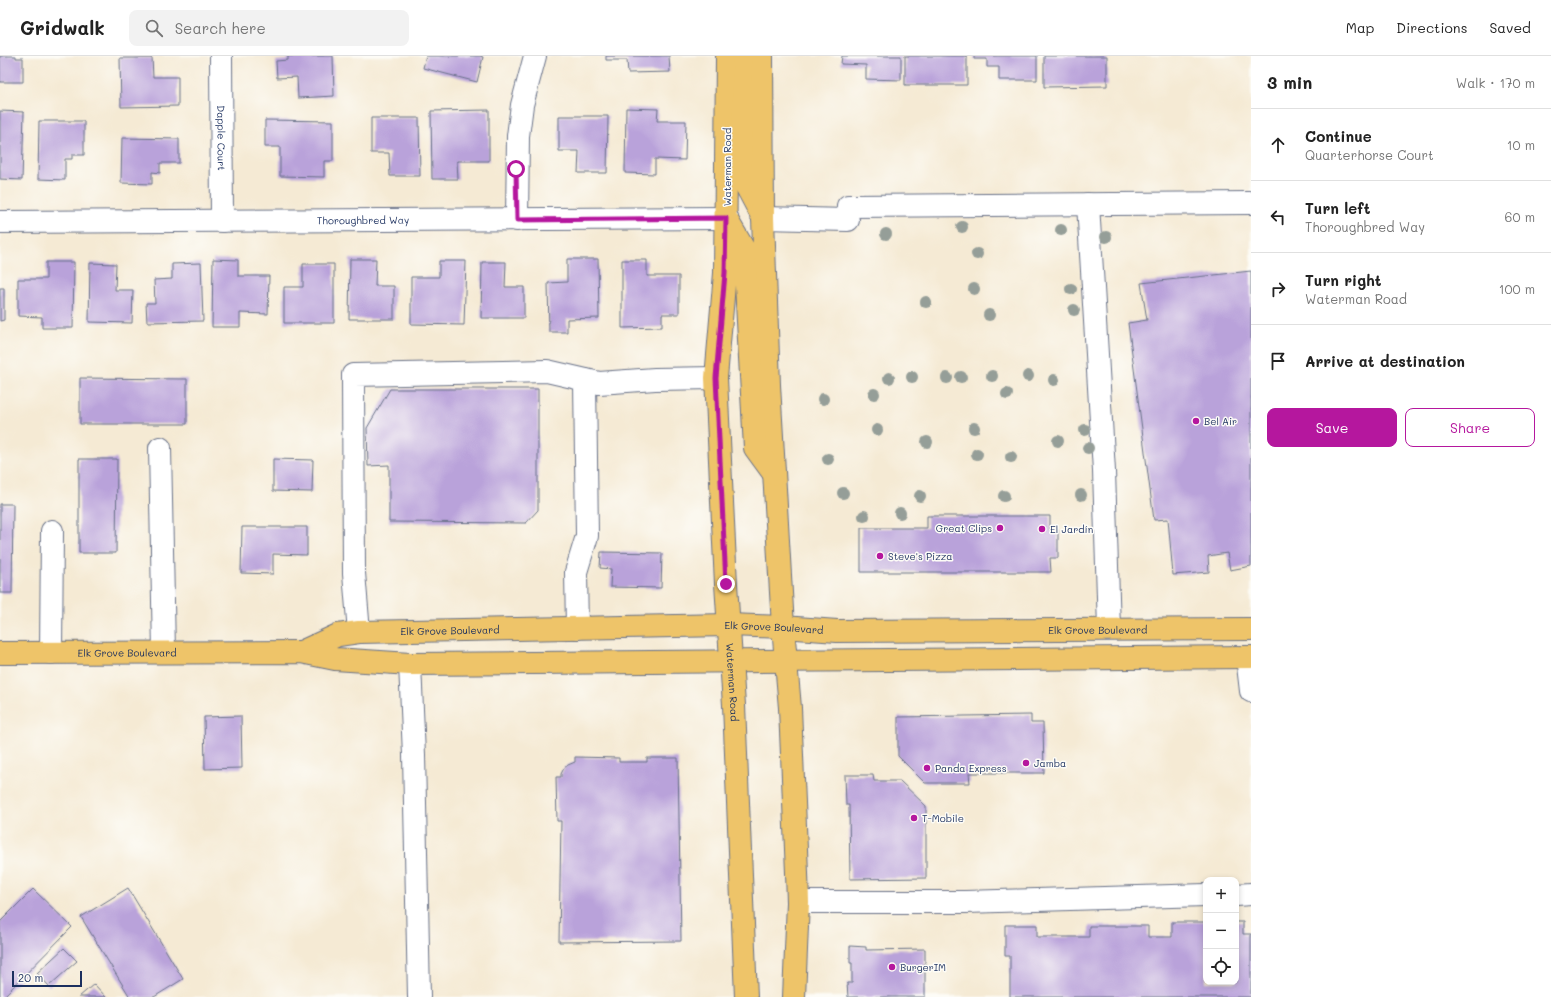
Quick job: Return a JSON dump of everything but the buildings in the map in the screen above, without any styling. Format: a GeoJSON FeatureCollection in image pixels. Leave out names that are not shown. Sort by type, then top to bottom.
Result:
{"type":"FeatureCollection","features":[{"type":"Feature","properties":{"kind":"main road","name":"Waterman Road"},"geometry":{"type":"LineString","coordinates":[[727,56],[725,273],[716,378],[734,705],[746,997]]}},
{"type":"Feature","properties":{"kind":"main road"},"geometry":{"type":"LineString","coordinates":[[744,56],[743,180],[762,218]]}},
{"type":"Feature","properties":{"kind":"main road"},"geometry":{"type":"LineString","coordinates":[[762,56],[762,218],[769,385],[783,627],[790,708],[798,902],[794,997]]}},
{"type":"Feature","properties":{"kind":"main road"},"geometry":{"type":"LineString","coordinates":[[726,218],[744,249],[755,448],[774,474]]}},
{"type":"Feature","properties":{"kind":"main road","name":"Elk Grove Boulevard"},"geometry":{"type":"LineString","coordinates":[[301,652],[338,635],[359,632],[729,626],[837,630],[1251,629]]}},
{"type":"Feature","properties":{"kind":"main road","name":"Elk Grove Boulevard"},"geometry":{"type":"LineString","coordinates":[[0,653],[301,652],[336,659],[410,664],[1249,657]]}},
{"type":"Feature","properties":{"kind":"street","name":"Dapple Court"},"geometry":{"type":"LineString","coordinates":[[221,56],[222,221]]}},
{"type":"Feature","properties":{"kind":"street"},"geometry":{"type":"LineString","coordinates":[[517,220],[518,136],[522,105],[535,56]]}},
{"type":"Feature","properties":{"kind":"street"},"geometry":{"type":"LineString","coordinates":[[762,218],[848,213],[1088,204],[1251,203]]}},
{"type":"Feature","properties":{"kind":"street"},"geometry":{"type":"LineString","coordinates":[[1088,204],[1104,471],[1109,629]]}},
{"type":"Feature","properties":{"kind":"street","name":"Thoroughbred Way"},"geometry":{"type":"LineString","coordinates":[[0,222],[726,218]]}},
{"type":"Feature","properties":{"kind":"street"},"geometry":{"type":"LineString","coordinates":[[359,632],[354,573],[353,375],[547,371],[599,383],[655,379],[716,378]]}},
{"type":"Feature","properties":{"kind":"street"},"geometry":{"type":"LineString","coordinates":[[577,628],[576,572],[586,536],[585,380]]}},
{"type":"Feature","properties":{"kind":"street"},"geometry":{"type":"LineString","coordinates":[[160,448],[164,652]]}},
{"type":"Feature","properties":{"kind":"street"},"geometry":{"type":"LineString","coordinates":[[51,653],[52,531]]}},
{"type":"Feature","properties":{"kind":"street"},"geometry":{"type":"LineString","coordinates":[[1249,657],[1251,691]]}},
{"type":"Feature","properties":{"kind":"street"},"geometry":{"type":"LineString","coordinates":[[410,664],[414,755],[419,997]]}},
{"type":"Feature","properties":{"kind":"street"},"geometry":{"type":"LineString","coordinates":[[1239,895],[1251,894]]}},
{"type":"Feature","properties":{"kind":"street"},"geometry":{"type":"LineString","coordinates":[[798,902],[965,902],[1203,895]]}},
{"type":"Feature","properties":{"kind":"place","name":"Bel Air"},"geometry":{"type":"Point","coordinates":[1196,421]}},
{"type":"Feature","properties":{"kind":"place","name":"Great Clips"},"geometry":{"type":"Point","coordinates":[1000,528]}},
{"type":"Feature","properties":{"kind":"place","name":"El Jardín"},"geometry":{"type":"Point","coordinates":[1042,529]}},
{"type":"Feature","properties":{"kind":"place","name":"Steve's Pizza"},"geometry":{"type":"Point","coordinates":[880,556]}},
{"type":"Feature","properties":{"kind":"place","name":"Jamba"},"geometry":{"type":"Point","coordinates":[1026,763]}},
{"type":"Feature","properties":{"kind":"place","name":"Panda Express"},"geometry":{"type":"Point","coordinates":[927,768]}},
{"type":"Feature","properties":{"kind":"place","name":"T-Mobile"},"geometry":{"type":"Point","coordinates":[914,818]}},
{"type":"Feature","properties":{"kind":"place","name":"BurgerIM"},"geometry":{"type":"Point","coordinates":[892,967]}},
{"type":"Feature","properties":{"kind":"route"},"geometry":{"type":"LineString","coordinates":[[516,169],[517,220],[726,218],[725,273],[716,378],[726,584]]}}]}
